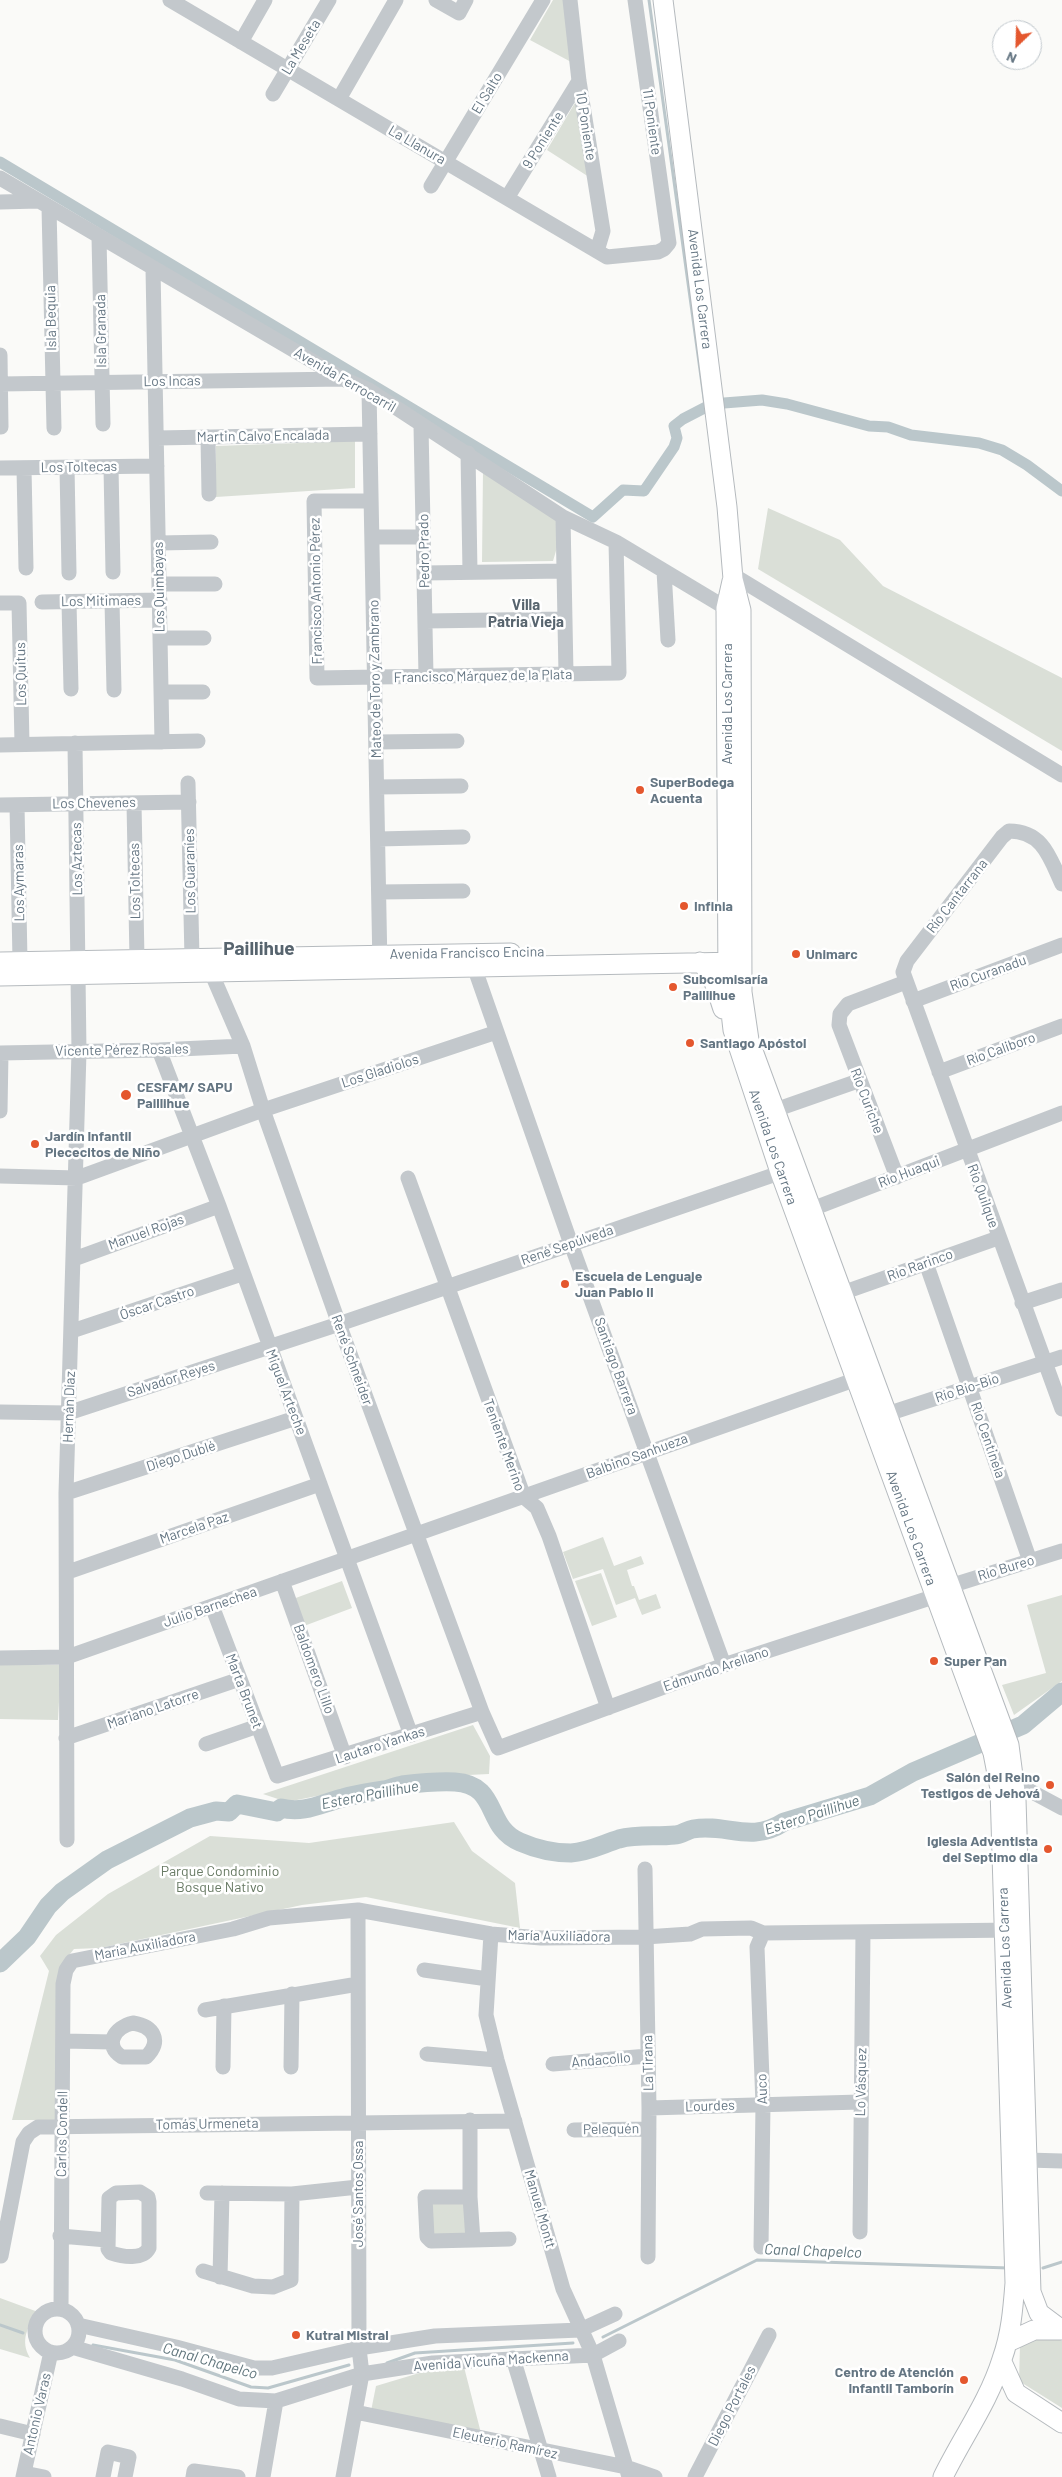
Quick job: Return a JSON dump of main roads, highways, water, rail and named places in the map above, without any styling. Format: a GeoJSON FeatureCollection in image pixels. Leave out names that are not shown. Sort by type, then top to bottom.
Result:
{"type":"FeatureCollection","features":[{"type":"Feature","properties":{"kind":"main road","name":"Avenida Los Carrera"},"geometry":{"type":"LineString","coordinates":[[663,0],[727,507],[733,577],[735,955],[730,1007],[739,1050],[788,1170],[857,1378],[879,1416]]}},
{"type":"Feature","properties":{"kind":"main road","name":"Avenida Los Carrera"},"geometry":{"type":"LineString","coordinates":[[735,955],[748,1035],[775,1110],[788,1170],[812,1209],[842,1293],[879,1416],[989,1718],[1015,1782],[1012,1930],[1015,2283],[1012,2321],[1002,2362],[986,2397],[943,2477]]}},
{"type":"Feature","properties":{"kind":"main road","name":"Avenida Francisco Encina"},"geometry":{"type":"LineString","coordinates":[[0,962],[20,961],[79,967],[211,972],[380,962],[735,955]]}},
{"type":"Feature","properties":{"kind":"main road","name":"Avenida Francisco Encina"},"geometry":{"type":"LineString","coordinates":[[471,960],[700,962],[735,955]]}},
{"type":"Feature","properties":{"kind":"main road","name":"Avenida Francisco Encina"},"geometry":{"type":"LineString","coordinates":[[0,976],[137,959],[192,958],[380,962]]}},
{"type":"Feature","properties":{"kind":"main road"},"geometry":{"type":"LineString","coordinates":[[700,962],[707,968],[712,977],[733,1042],[739,1050]]}},
{"type":"Feature","properties":{"kind":"main road","name":"Avenida Los Carrera"},"geometry":{"type":"LineString","coordinates":[[1001,1749],[998,1774],[1012,1930],[1027,2160],[1032,2292],[1039,2313],[1062,2330]]}},
{"type":"Feature","properties":{"kind":"main road"},"geometry":{"type":"LineString","coordinates":[[1008,2342],[1034,2330],[1062,2330]]}},
{"type":"Feature","properties":{"kind":"main road"},"geometry":{"type":"LineString","coordinates":[[1002,2362],[1016,2393],[1062,2423]]}},
{"type":"Feature","properties":{"kind":"waterway"},"geometry":{"type":"LineString","coordinates":[[649,0],[705,406]]}},
{"type":"Feature","properties":{"kind":"waterway"},"geometry":{"type":"LineString","coordinates":[[0,162],[593,517],[623,490],[644,491],[674,447],[677,438],[674,426],[683,419],[710,405]]}},
{"type":"Feature","properties":{"kind":"waterway"},"geometry":{"type":"LineString","coordinates":[[724,403],[762,400],[787,404],[869,426],[888,427],[911,435],[979,443],[1002,450],[1027,465],[1062,491]]}},
{"type":"Feature","properties":{"kind":"waterway","name":"Estero Paillihue"},"geometry":{"type":"LineString","coordinates":[[0,1963],[27,1937],[48,1906],[62,1892],[107,1860],[190,1818],[216,1811],[229,1812],[237,1804],[277,1812],[281,1808],[297,1810],[402,1785],[455,1782],[469,1785],[479,1791],[486,1798],[501,1827],[509,1835],[520,1842],[539,1849],[571,1853],[626,1837],[677,1835],[693,1829],[705,1828],[739,1832],[760,1832],[784,1822],[870,1796],[913,1772],[1023,1725],[1062,1692]]}},
{"type":"Feature","properties":{"kind":"waterway","name":"Canal Chapelco"},"geometry":{"type":"LineString","coordinates":[[603,2337],[757,2260],[1009,2268]]}},
{"type":"Feature","properties":{"kind":"waterway","name":"Canal Chapelco"},"geometry":{"type":"LineString","coordinates":[[1043,2268],[1062,2262]]}},
{"type":"Feature","properties":{"kind":"waterway","name":"Canal Chapelco"},"geometry":{"type":"LineString","coordinates":[[0,2325],[23,2333]]}},
{"type":"Feature","properties":{"kind":"waterway"},"geometry":{"type":"LineString","coordinates":[[387,2363],[415,2353],[573,2343]]}},
{"type":"Feature","properties":{"kind":"waterway","name":"Canal Chapelco"},"geometry":{"type":"LineString","coordinates":[[93,2345],[175,2360],[251,2387],[268,2388],[349,2365]]}},
{"type":"Feature","properties":{"kind":"place","name":"SuperBodega Acuenta"},"geometry":{"type":"Point","coordinates":[640,790]}},
{"type":"Feature","properties":{"kind":"place","name":"Infinia"},"geometry":{"type":"Point","coordinates":[684,906]}},
{"type":"Feature","properties":{"kind":"place","name":"Unimarc"},"geometry":{"type":"Point","coordinates":[796,954]}},
{"type":"Feature","properties":{"kind":"place","name":"Subcomisaría Paillihue"},"geometry":{"type":"Point","coordinates":[673,987]}},
{"type":"Feature","properties":{"kind":"place","name":"Santiago Apóstol"},"geometry":{"type":"Point","coordinates":[690,1043]}},
{"type":"Feature","properties":{"kind":"place","name":"CESFAM/ SAPU Paillihue"},"geometry":{"type":"Point","coordinates":[126,1095]}},
{"type":"Feature","properties":{"kind":"place","name":"Jardín Infantil Piececitos de Niño"},"geometry":{"type":"Point","coordinates":[35,1144]}},
{"type":"Feature","properties":{"kind":"place","name":"Escuela de Lenguaje Juan Pablo II"},"geometry":{"type":"Point","coordinates":[565,1284]}},
{"type":"Feature","properties":{"kind":"place","name":"Super Pan"},"geometry":{"type":"Point","coordinates":[934,1661]}},
{"type":"Feature","properties":{"kind":"place","name":"Salón del Reino Testigos de Jehová"},"geometry":{"type":"Point","coordinates":[1050,1785]}},
{"type":"Feature","properties":{"kind":"place","name":"Iglesia Adventista del Septimo dia"},"geometry":{"type":"Point","coordinates":[1048,1849]}},
{"type":"Feature","properties":{"kind":"place","name":"Kutral Mistral"},"geometry":{"type":"Point","coordinates":[296,2335]}},
{"type":"Feature","properties":{"kind":"place","name":"Centro de Atención Infantil Tamborín"},"geometry":{"type":"Point","coordinates":[964,2380]}},
{"type":"Feature","properties":{"kind":"district","name":"Villa Patria Vieja"},"geometry":{"type":"Point","coordinates":[526,614]}},
{"type":"Feature","properties":{"kind":"district","name":"Paillihue"},"geometry":{"type":"Point","coordinates":[259,949]}},
{"type":"Feature","properties":{"kind":"park label","name":"Parque Condominio Bosque Nativo"},"geometry":{"type":"Point","coordinates":[220,1879]}}]}
